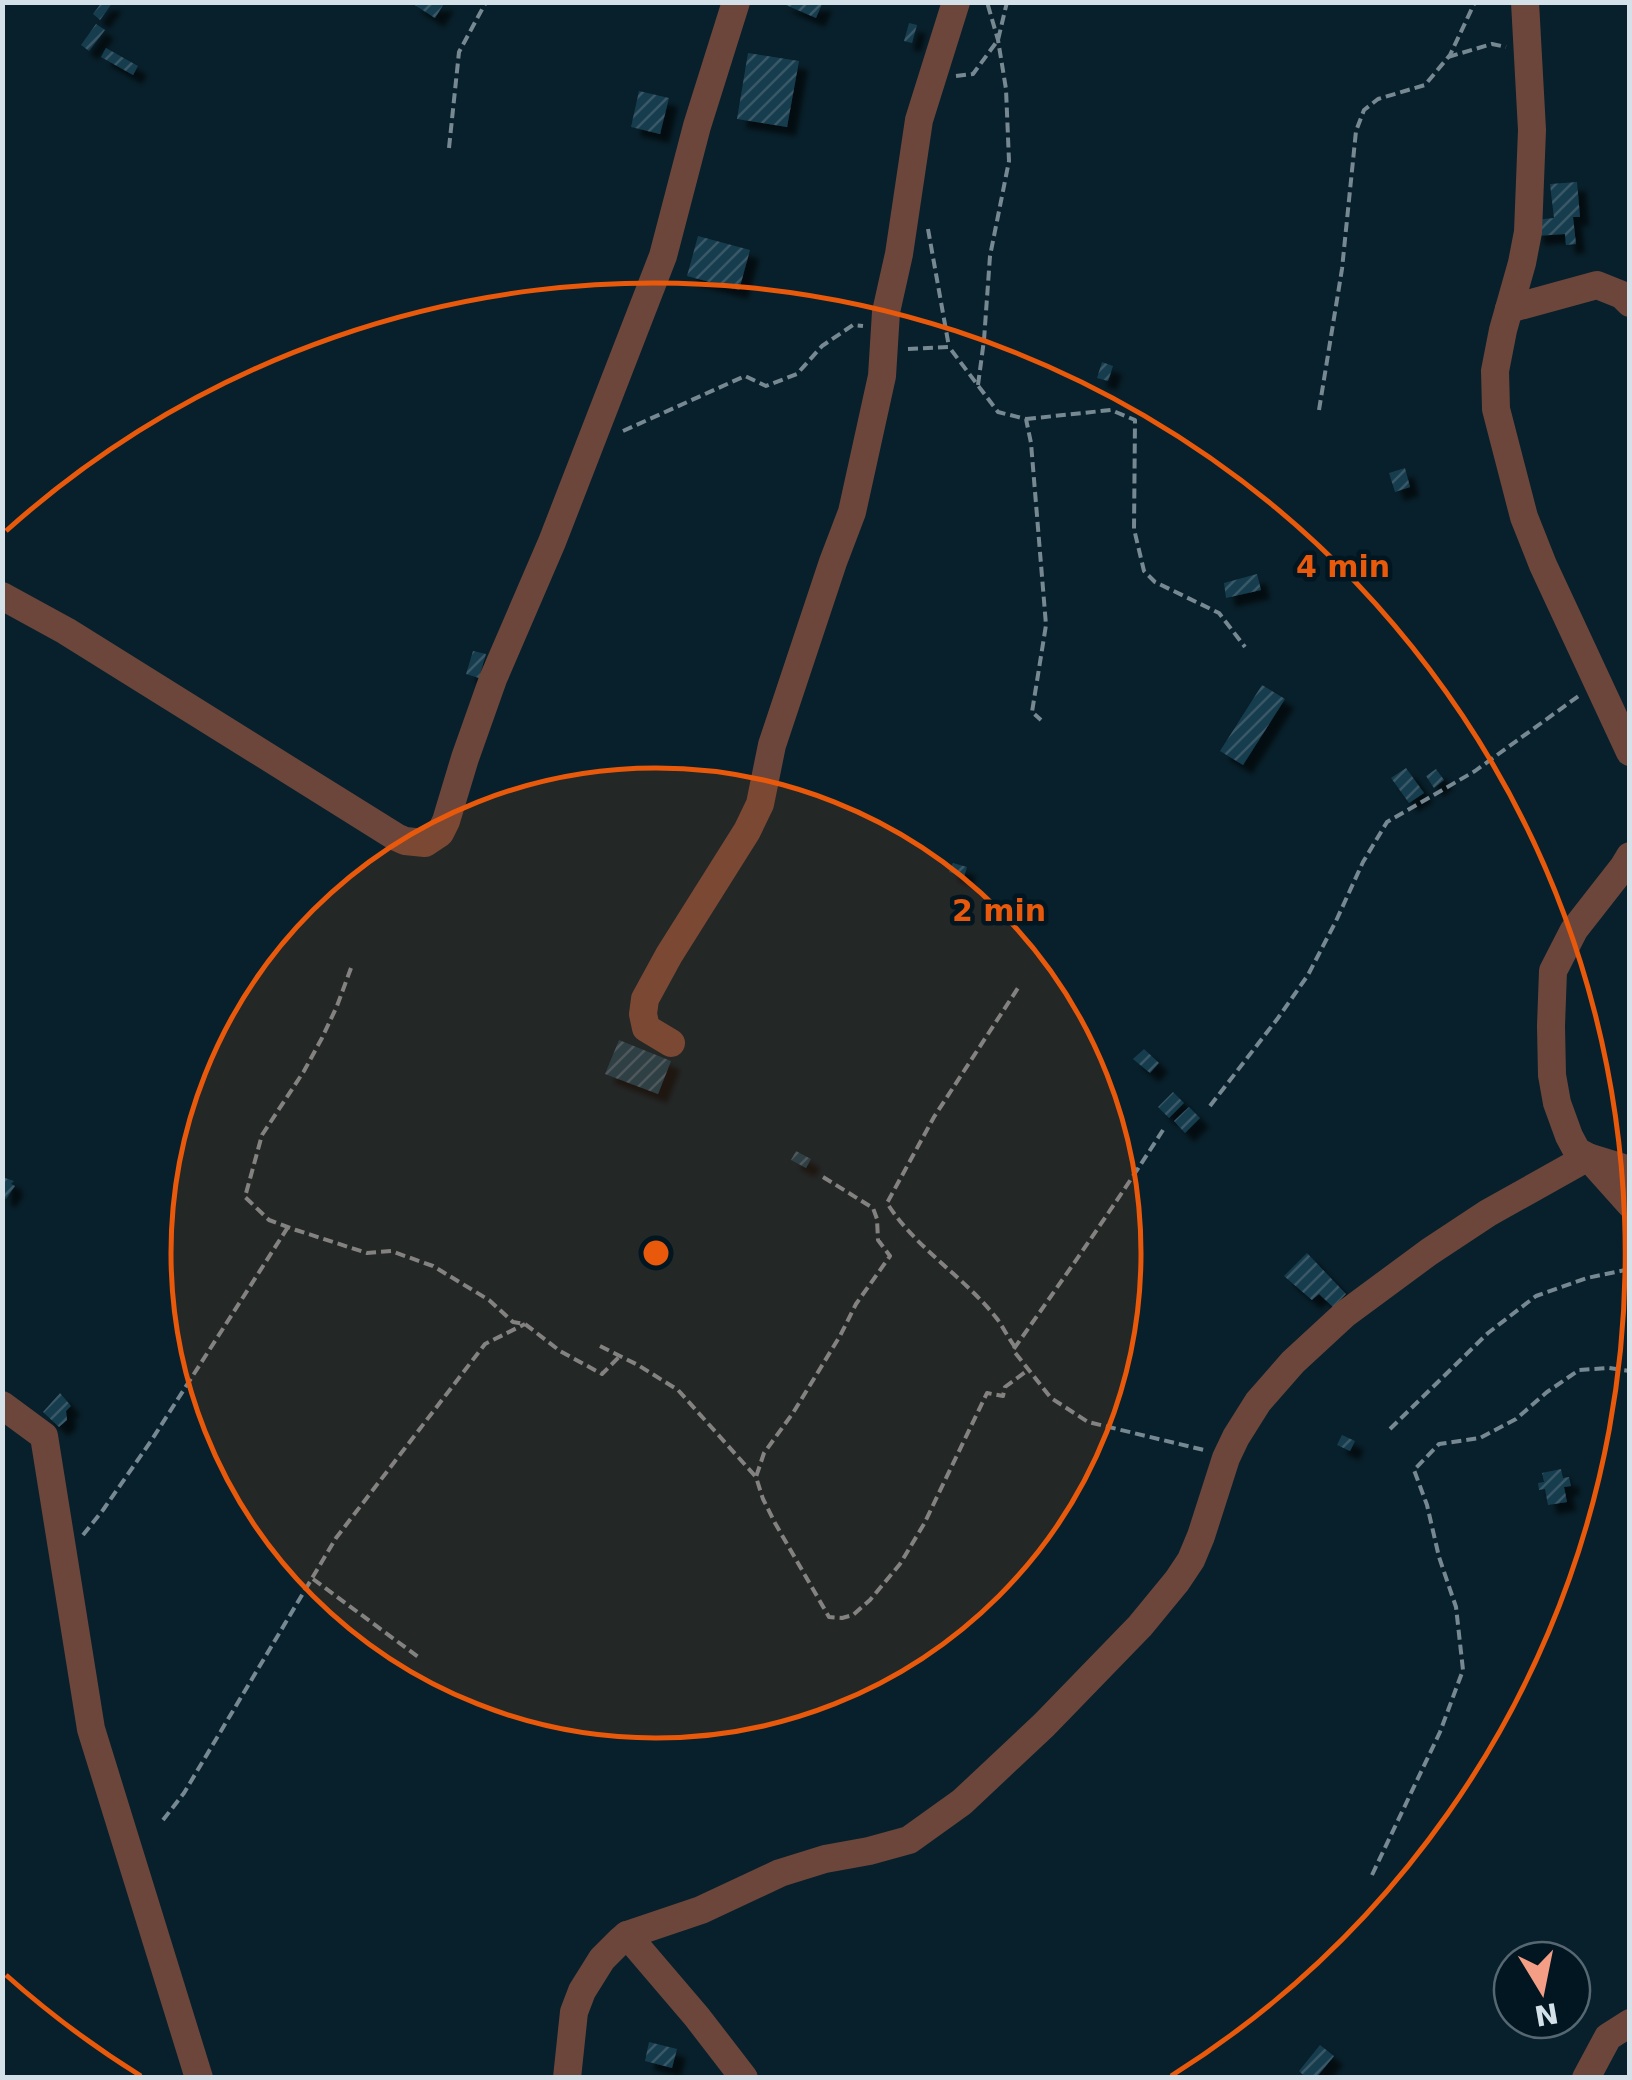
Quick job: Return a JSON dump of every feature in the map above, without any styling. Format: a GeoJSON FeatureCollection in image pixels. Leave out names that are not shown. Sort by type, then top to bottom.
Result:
{"type":"FeatureCollection","features":[{"type":"Feature","properties":{"kind":"street"},"geometry":{"type":"LineString","coordinates":[[2,596],[66,631],[396,837],[424,843],[440,833],[493,680],[552,542],[663,256],[697,126],[736,2]]}},
{"type":"Feature","properties":{"kind":"street"},"geometry":{"type":"LineString","coordinates":[[671,1042],[646,1028],[645,999],[760,804],[772,745],[852,512],[882,376],[886,312],[899,254],[918,120],[956,2]]}},
{"type":"Feature","properties":{"kind":"street"},"geometry":{"type":"LineString","coordinates":[[1526,2],[1532,130],[1528,232],[1495,371],[1496,409],[1524,517],[1542,565],[1630,752]]}},
{"type":"Feature","properties":{"kind":"street"},"geometry":{"type":"LineString","coordinates":[[1509,309],[1597,285],[1622,294],[1630,303]]}},
{"type":"Feature","properties":{"kind":"street"},"geometry":{"type":"LineString","coordinates":[[1630,856],[1574,930],[1553,971],[1552,1076],[1557,1102],[1577,1150],[1630,1170]]}},
{"type":"Feature","properties":{"kind":"street"},"geometry":{"type":"LineString","coordinates":[[1588,1157],[1630,1204]]}},
{"type":"Feature","properties":{"kind":"street"},"geometry":{"type":"LineString","coordinates":[[567,2078],[574,2012],[582,1991],[602,1958],[626,1935],[701,1910],[780,1873],[909,1840],[962,1802],[1044,1725],[1140,1626],[1177,1581],[1191,1560],[1244,1421],[1277,1378],[1346,1314],[1430,1252],[1488,1213],[1588,1157]]}},
{"type":"Feature","properties":{"kind":"street"},"geometry":{"type":"LineString","coordinates":[[2,1405],[44,1436],[91,1729],[199,2078]]}},
{"type":"Feature","properties":{"kind":"street"},"geometry":{"type":"LineString","coordinates":[[626,1935],[744,2078]]}},
{"type":"Feature","properties":{"kind":"street"},"geometry":{"type":"LineString","coordinates":[[1586,2078],[1608,2037],[1630,2023]]}},
{"type":"Feature","properties":{"kind":"path"},"geometry":{"type":"LineString","coordinates":[[450,148],[460,52],[486,2]]}},
{"type":"Feature","properties":{"kind":"path"},"geometry":{"type":"LineString","coordinates":[[978,385],[990,256],[1009,161],[1006,89],[987,2]]}},
{"type":"Feature","properties":{"kind":"path"},"geometry":{"type":"LineString","coordinates":[[932,80],[974,74],[998,40],[1008,2]]}},
{"type":"Feature","properties":{"kind":"path"},"geometry":{"type":"LineString","coordinates":[[1318,410],[1342,269],[1356,131],[1364,110],[1378,99],[1425,85],[1448,56],[1474,2]]}},
{"type":"Feature","properties":{"kind":"path"},"geometry":{"type":"LineString","coordinates":[[1448,56],[1492,44],[1506,47],[1529,66]]}},
{"type":"Feature","properties":{"kind":"path"},"geometry":{"type":"LineString","coordinates":[[928,224],[949,347],[998,412],[1026,419],[1111,410],[1135,420],[1134,529],[1144,571],[1155,582],[1219,613],[1245,648]]}},
{"type":"Feature","properties":{"kind":"path"},"geometry":{"type":"LineString","coordinates":[[593,435],[623,431],[745,376],[766,386],[798,374],[822,346],[853,325],[873,327],[895,350],[949,347]]}},
{"type":"Feature","properties":{"kind":"path"},"geometry":{"type":"LineString","coordinates":[[1026,419],[1046,625],[1032,712],[1041,720]]}},
{"type":"Feature","properties":{"kind":"path"},"geometry":{"type":"LineString","coordinates":[[1210,1106],[1308,975],[1386,822],[1474,770],[1597,685]]}},
{"type":"Feature","properties":{"kind":"path"},"geometry":{"type":"LineString","coordinates":[[351,968],[338,1006],[304,1070],[262,1135],[245,1197],[270,1220],[367,1253],[391,1252],[433,1266],[488,1300],[513,1322],[525,1324],[560,1351],[602,1374],[620,1356]]}},
{"type":"Feature","properties":{"kind":"path"},"geometry":{"type":"LineString","coordinates":[[1015,1348],[997,1319],[924,1248],[887,1203],[934,1118],[1018,988]]}},
{"type":"Feature","properties":{"kind":"path"},"geometry":{"type":"LineString","coordinates":[[1162,1130],[1013,1350],[1051,1398],[1088,1422],[1228,1455]]}},
{"type":"Feature","properties":{"kind":"path"},"geometry":{"type":"LineString","coordinates":[[756,1476],[764,1453],[890,1256],[878,1240],[872,1208],[823,1177]]}},
{"type":"Feature","properties":{"kind":"path"},"geometry":{"type":"LineString","coordinates":[[64,1558],[104,1510],[151,1441],[288,1226]]}},
{"type":"Feature","properties":{"kind":"path"},"geometry":{"type":"LineString","coordinates":[[1390,1429],[1488,1333],[1536,1296],[1587,1278],[1630,1269]]}},
{"type":"Feature","properties":{"kind":"path"},"geometry":{"type":"LineString","coordinates":[[163,1820],[184,1793],[336,1538],[485,1344],[525,1324]]}},
{"type":"Feature","properties":{"kind":"path"},"geometry":{"type":"LineString","coordinates":[[600,1346],[678,1390],[756,1476],[775,1523],[829,1617],[842,1618],[870,1600],[900,1564],[924,1524],[987,1394],[1003,1396],[1005,1388],[1028,1370]]}},
{"type":"Feature","properties":{"kind":"path"},"geometry":{"type":"LineString","coordinates":[[1372,1876],[1440,1732],[1462,1670],[1456,1607],[1414,1470],[1439,1444],[1480,1438],[1516,1419],[1579,1370],[1630,1371]]}},
{"type":"Feature","properties":{"kind":"path"},"geometry":{"type":"LineString","coordinates":[[312,1578],[422,1659]]}},
{"type":"Feature","properties":{"kind":"building"},"geometry":{"type":"Polygon","coordinates":[[[102,2],[113,2],[100,20],[93,14],[102,2]]]}},
{"type":"Feature","properties":{"kind":"building"},"geometry":{"type":"Polygon","coordinates":[[[410,2],[445,2],[435,18],[410,2]]]}},
{"type":"Feature","properties":{"kind":"building"},"geometry":{"type":"Polygon","coordinates":[[[779,2],[823,2],[816,18],[779,2]]]}},
{"type":"Feature","properties":{"kind":"building"},"geometry":{"type":"Polygon","coordinates":[[[909,23],[917,25],[912,43],[904,41],[909,23]]]}},
{"type":"Feature","properties":{"kind":"building"},"geometry":{"type":"Polygon","coordinates":[[[96,24],[105,30],[89,51],[81,45],[96,24]]]}},
{"type":"Feature","properties":{"kind":"building"},"geometry":{"type":"Polygon","coordinates":[[[106,48],[138,66],[133,75],[101,57],[106,48]]]}},
{"type":"Feature","properties":{"kind":"building"},"geometry":{"type":"Polygon","coordinates":[[[748,53],[799,61],[787,127],[737,119],[748,53]]]}},
{"type":"Feature","properties":{"kind":"building"},"geometry":{"type":"Polygon","coordinates":[[[639,91],[669,98],[660,134],[631,127],[639,91]]]}},
{"type":"Feature","properties":{"kind":"building"},"geometry":{"type":"Polygon","coordinates":[[[1577,182],[1580,217],[1573,217],[1576,244],[1566,245],[1565,234],[1535,236],[1533,220],[1554,218],[1550,184],[1577,182]]]}},
{"type":"Feature","properties":{"kind":"building"},"geometry":{"type":"Polygon","coordinates":[[[698,236],[750,250],[739,290],[687,276],[698,236]]]}},
{"type":"Feature","properties":{"kind":"building"},"geometry":{"type":"Polygon","coordinates":[[[1102,362],[1113,366],[1108,381],[1097,378],[1102,362]]]}},
{"type":"Feature","properties":{"kind":"building"},"geometry":{"type":"Polygon","coordinates":[[[1405,468],[1410,487],[1395,492],[1389,473],[1405,468]]]}},
{"type":"Feature","properties":{"kind":"building"},"geometry":{"type":"Polygon","coordinates":[[[1257,574],[1261,590],[1226,598],[1224,583],[1257,574]]]}},
{"type":"Feature","properties":{"kind":"building"},"geometry":{"type":"Polygon","coordinates":[[[473,651],[486,654],[479,678],[466,674],[473,651]]]}},
{"type":"Feature","properties":{"kind":"building"},"geometry":{"type":"Polygon","coordinates":[[[1262,685],[1285,699],[1243,765],[1220,751],[1262,685]]]}},
{"type":"Feature","properties":{"kind":"building"},"geometry":{"type":"Polygon","coordinates":[[[1406,768],[1424,793],[1409,803],[1391,778],[1406,768]]]}},
{"type":"Feature","properties":{"kind":"building"},"geometry":{"type":"Polygon","coordinates":[[[1436,769],[1444,780],[1434,788],[1426,776],[1436,769]]]}},
{"type":"Feature","properties":{"kind":"building"},"geometry":{"type":"Polygon","coordinates":[[[953,863],[967,867],[964,877],[949,872],[953,863]]]}},
{"type":"Feature","properties":{"kind":"building"},"geometry":{"type":"Polygon","coordinates":[[[619,1040],[671,1061],[658,1094],[605,1074],[619,1040]]]}},
{"type":"Feature","properties":{"kind":"building"},"geometry":{"type":"Polygon","coordinates":[[[1144,1049],[1159,1063],[1150,1073],[1133,1059],[1144,1049]]]}},
{"type":"Feature","properties":{"kind":"building"},"geometry":{"type":"Polygon","coordinates":[[[1173,1092],[1184,1103],[1169,1118],[1158,1107],[1173,1092]]]}},
{"type":"Feature","properties":{"kind":"building"},"geometry":{"type":"Polygon","coordinates":[[[1189,1107],[1200,1118],[1185,1133],[1174,1121],[1189,1107]]]}},
{"type":"Feature","properties":{"kind":"building"},"geometry":{"type":"Polygon","coordinates":[[[796,1151],[811,1159],[806,1168],[791,1160],[796,1151]]]}},
{"type":"Feature","properties":{"kind":"building"},"geometry":{"type":"Polygon","coordinates":[[[2,1177],[14,1181],[11,1184],[15,1186],[6,1199],[2,1196],[2,1177]]]}},
{"type":"Feature","properties":{"kind":"building"},"geometry":{"type":"Polygon","coordinates":[[[1307,1253],[1346,1294],[1333,1307],[1319,1294],[1312,1300],[1284,1276],[1307,1253]]]}},
{"type":"Feature","properties":{"kind":"building"},"geometry":{"type":"Polygon","coordinates":[[[60,1393],[71,1406],[66,1411],[67,1420],[59,1427],[43,1412],[60,1393]]]}},
{"type":"Feature","properties":{"kind":"building"},"geometry":{"type":"Polygon","coordinates":[[[1342,1435],[1355,1441],[1350,1451],[1337,1445],[1342,1435]]]}},
{"type":"Feature","properties":{"kind":"building"},"geometry":{"type":"Polygon","coordinates":[[[1561,1469],[1571,1486],[1564,1487],[1567,1502],[1548,1505],[1545,1489],[1539,1490],[1538,1483],[1544,1482],[1542,1473],[1561,1469]]]}},
{"type":"Feature","properties":{"kind":"building"},"geometry":{"type":"Polygon","coordinates":[[[649,2042],[677,2049],[672,2068],[645,2061],[649,2042]]]}},
{"type":"Feature","properties":{"kind":"building"},"geometry":{"type":"Polygon","coordinates":[[[1320,2045],[1334,2056],[1316,2078],[1306,2078],[1299,2071],[1320,2045]]]}}]}
